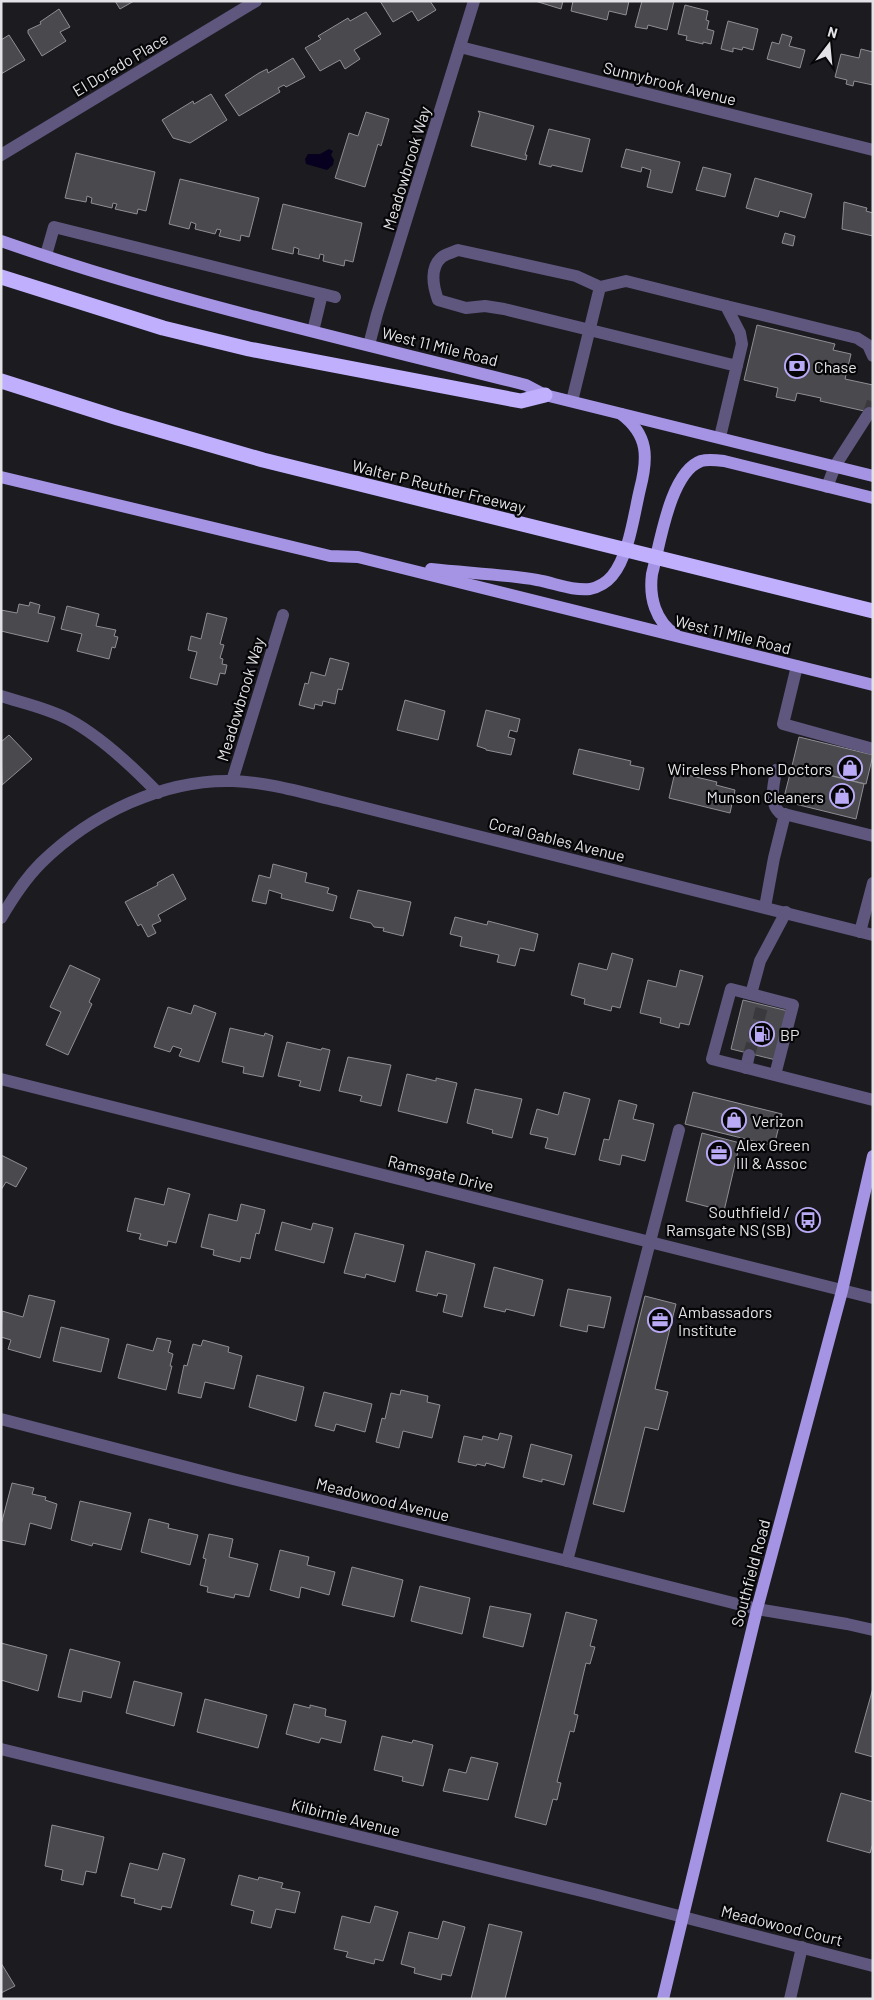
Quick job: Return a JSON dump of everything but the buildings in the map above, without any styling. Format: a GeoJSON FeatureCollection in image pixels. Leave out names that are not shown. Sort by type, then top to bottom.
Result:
{"type":"FeatureCollection","features":[{"type":"Feature","properties":{"kind":"highway"},"geometry":{"type":"LineString","coordinates":[[1,276],[163,328],[249,348],[522,400],[545,395]]}},
{"type":"Feature","properties":{"kind":"highway","name":"Walter P Reuther Freeway"},"geometry":{"type":"LineString","coordinates":[[1,381],[118,418],[281,465],[673,560],[873,611]]}},
{"type":"Feature","properties":{"kind":"main road","name":"West 11 Mile Road"},"geometry":{"type":"LineString","coordinates":[[1,240],[188,299],[526,384],[545,395],[873,476]]}},
{"type":"Feature","properties":{"kind":"main road"},"geometry":{"type":"LineString","coordinates":[[384,564],[537,580],[580,589],[598,587],[606,582],[617,569],[624,553],[646,466],[640,433],[620,413]]}},
{"type":"Feature","properties":{"kind":"main road"},"geometry":{"type":"LineString","coordinates":[[680,638],[671,632],[660,619],[653,604],[651,593],[652,574],[674,491],[689,468],[704,460],[714,460],[873,498]]}},
{"type":"Feature","properties":{"kind":"main road","name":"West 11 Mile Road"},"geometry":{"type":"LineString","coordinates":[[1,477],[330,556],[358,557],[873,685]]}},
{"type":"Feature","properties":{"kind":"main road","name":"Southfield Road"},"geometry":{"type":"LineString","coordinates":[[663,1999],[757,1609],[868,1196],[873,1156]]}},
{"type":"Feature","properties":{"kind":"street","name":"El Dorado Place"},"geometry":{"type":"LineString","coordinates":[[1,155],[256,1]]}},
{"type":"Feature","properties":{"kind":"street","name":"Meadowbrook Way"},"geometry":{"type":"LineString","coordinates":[[369,345],[474,1]]}},
{"type":"Feature","properties":{"kind":"street","name":"Sunnybrook Avenue"},"geometry":{"type":"LineString","coordinates":[[460,47],[873,150]]}},
{"type":"Feature","properties":{"kind":"street"},"geometry":{"type":"LineString","coordinates":[[46,255],[54,227],[335,297]]}},
{"type":"Feature","properties":{"kind":"street"},"geometry":{"type":"LineString","coordinates":[[737,366],[504,308],[485,306],[466,308],[438,300],[434,289],[433,273],[442,257],[458,250],[576,276],[600,287],[626,281],[857,338],[868,344],[873,356]]}},
{"type":"Feature","properties":{"kind":"street"},"geometry":{"type":"LineString","coordinates":[[572,401],[600,287]]}},
{"type":"Feature","properties":{"kind":"street"},"geometry":{"type":"LineString","coordinates":[[313,331],[322,294]]}},
{"type":"Feature","properties":{"kind":"street"},"geometry":{"type":"LineString","coordinates":[[720,437],[742,344],[740,333],[726,306]]}},
{"type":"Feature","properties":{"kind":"street"},"geometry":{"type":"LineString","coordinates":[[827,487],[835,466],[869,413]]}},
{"type":"Feature","properties":{"kind":"street","name":"Meadowbrook Way"},"geometry":{"type":"LineString","coordinates":[[1,918],[40,864],[70,838],[102,817],[130,802],[158,792],[185,786],[232,781],[282,615]]}},
{"type":"Feature","properties":{"kind":"street"},"geometry":{"type":"LineString","coordinates":[[797,666],[783,724],[873,749]]}},
{"type":"Feature","properties":{"kind":"street"},"geometry":{"type":"LineString","coordinates":[[1,696],[68,719],[130,765],[158,792]]}},
{"type":"Feature","properties":{"kind":"street"},"geometry":{"type":"LineString","coordinates":[[776,770],[772,800],[780,813],[873,836]]}},
{"type":"Feature","properties":{"kind":"street","name":"Coral Gables Avenue"},"geometry":{"type":"LineString","coordinates":[[232,781],[252,782],[338,801],[873,935]]}},
{"type":"Feature","properties":{"kind":"street"},"geometry":{"type":"LineString","coordinates":[[765,907],[774,858],[785,814]]}},
{"type":"Feature","properties":{"kind":"street"},"geometry":{"type":"LineString","coordinates":[[860,932],[873,883]]}},
{"type":"Feature","properties":{"kind":"street"},"geometry":{"type":"LineString","coordinates":[[751,994],[760,961],[786,912]]}},
{"type":"Feature","properties":{"kind":"street"},"geometry":{"type":"LineString","coordinates":[[775,1075],[793,1005],[764,1000],[751,994],[731,989],[712,1059],[873,1100]]}},
{"type":"Feature","properties":{"kind":"street"},"geometry":{"type":"LineString","coordinates":[[746,1068],[750,1055]]}},
{"type":"Feature","properties":{"kind":"street","name":"Ramsgate Drive"},"geometry":{"type":"LineString","coordinates":[[1,1080],[873,1298]]}},
{"type":"Feature","properties":{"kind":"street"},"geometry":{"type":"LineString","coordinates":[[567,1561],[679,1130]]}},
{"type":"Feature","properties":{"kind":"street","name":"Meadowood Avenue"},"geometry":{"type":"LineString","coordinates":[[1,1419],[233,1479],[757,1609]]}},
{"type":"Feature","properties":{"kind":"street"},"geometry":{"type":"LineString","coordinates":[[757,1609],[873,1630]]}},
{"type":"Feature","properties":{"kind":"street","name":"Kilbirnie Avenue"},"geometry":{"type":"LineString","coordinates":[[1,1748],[683,1917]]}},
{"type":"Feature","properties":{"kind":"street","name":"Meadowood Court"},"geometry":{"type":"LineString","coordinates":[[683,1917],[873,1966]]}},
{"type":"Feature","properties":{"kind":"street"},"geometry":{"type":"LineString","coordinates":[[790,1999],[802,1947]]}},
{"type":"Feature","properties":{"kind":"shaded area"},"geometry":{"type":"Polygon","coordinates":[[[329,149],[333,151],[331,155],[334,160],[333,165],[327,170],[306,164],[305,159],[308,154],[320,154],[329,149]]]}},
{"type":"Feature","properties":{"kind":"tunnel"},"geometry":{"type":"LineString","coordinates":[[869,413],[873,401]]}},
{"type":"Feature","properties":{"kind":"tunnel"},"geometry":{"type":"LineString","coordinates":[[749,1055],[763,1003]]}},
{"type":"Feature","properties":{"kind":"place","name":"Chase"},"geometry":{"type":"Point","coordinates":[797,366]}},
{"type":"Feature","properties":{"kind":"place","name":"Wireless Phone Doctors"},"geometry":{"type":"Point","coordinates":[850,768]}},
{"type":"Feature","properties":{"kind":"place","name":"Munson Cleaners"},"geometry":{"type":"Point","coordinates":[842,796]}},
{"type":"Feature","properties":{"kind":"place","name":"BP"},"geometry":{"type":"Point","coordinates":[762,1034]}},
{"type":"Feature","properties":{"kind":"place","name":"Verizon"},"geometry":{"type":"Point","coordinates":[734,1120]}},
{"type":"Feature","properties":{"kind":"place","name":"Alex Green III & Assoc"},"geometry":{"type":"Point","coordinates":[719,1153]}},
{"type":"Feature","properties":{"kind":"place","name":"Southfield / Ramsgate NS (SB)"},"geometry":{"type":"Point","coordinates":[808,1220]}},
{"type":"Feature","properties":{"kind":"place","name":"Ambassadors Institute"},"geometry":{"type":"Point","coordinates":[660,1320]}}]}
